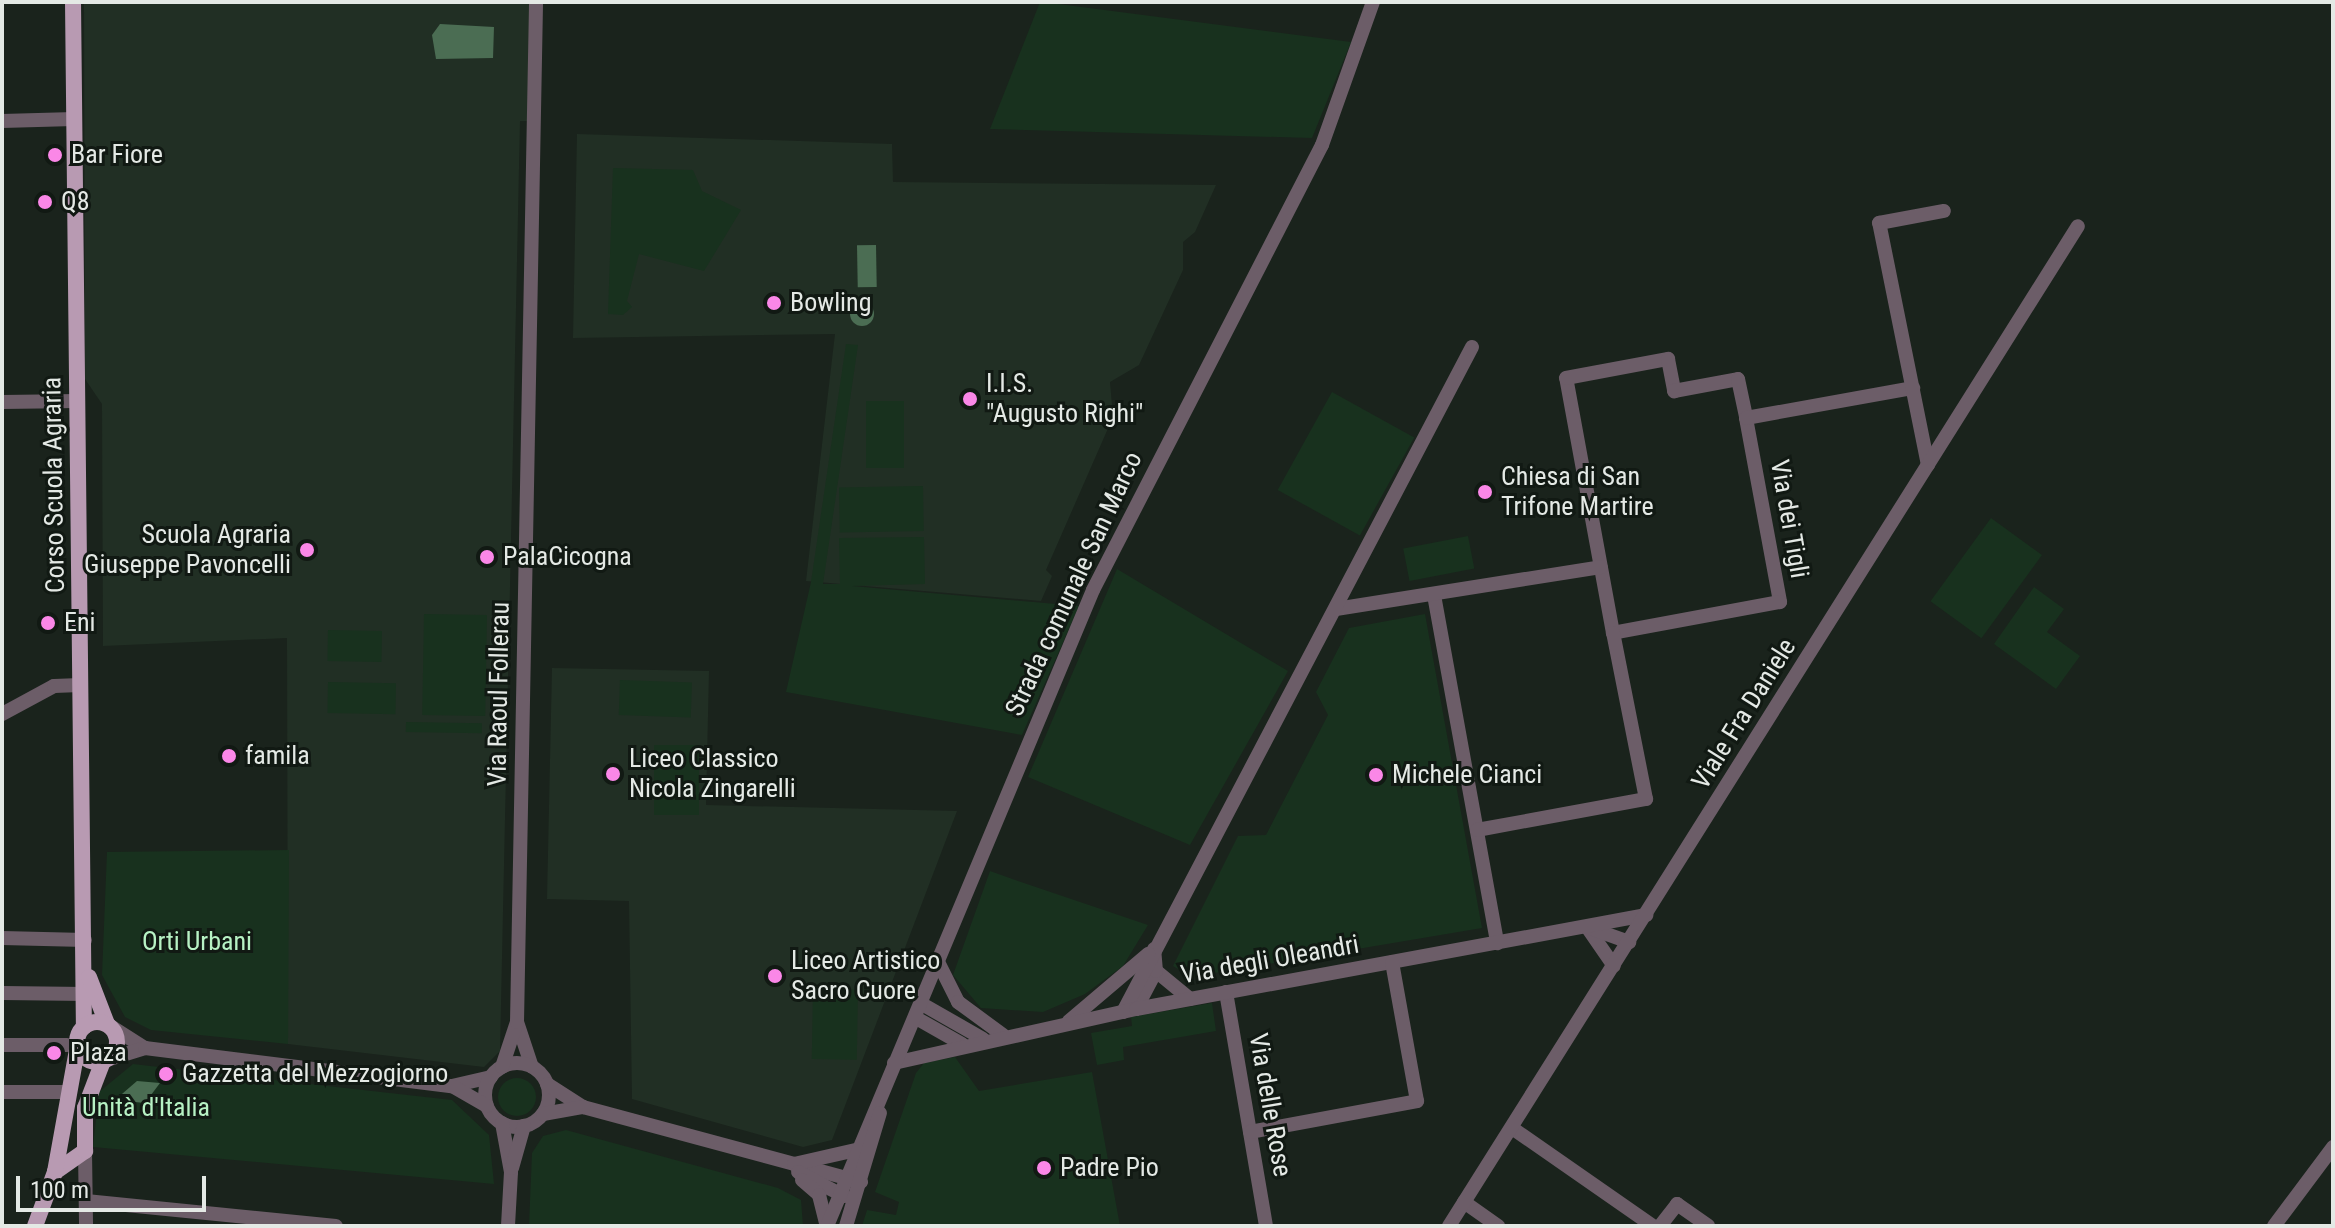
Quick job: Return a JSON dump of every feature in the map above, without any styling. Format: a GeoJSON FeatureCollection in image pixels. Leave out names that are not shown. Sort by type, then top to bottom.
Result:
{"type":"FeatureCollection","features":[{"type":"Feature","properties":{"kind":"main road","name":"Corso Scuola Agraria"},"geometry":{"type":"LineString","coordinates":[[73,2],[86,968],[84,1027]]}},
{"type":"Feature","properties":{"kind":"main road","name":"Corso Scuola Agraria"},"geometry":{"type":"LineString","coordinates":[[86,968],[107,1024]]}},
{"type":"Feature","properties":{"kind":"main road"},"geometry":{"type":"LineString","coordinates":[[35,1226],[55,1172],[70,1092],[72,1044],[84,1027],[107,1024],[116,1047],[103,1061],[85,1108],[85,1151],[55,1172]]}},
{"type":"Feature","properties":{"kind":"main road"},"geometry":{"type":"LineString","coordinates":[[72,1044],[86,1058],[103,1061]]}},
{"type":"Feature","properties":{"kind":"street","name":"Via Raoul Follerau"},"geometry":{"type":"LineString","coordinates":[[532,1067],[517,1022],[536,2]]}},
{"type":"Feature","properties":{"kind":"street","name":"Strada comunale San Marco"},"geometry":{"type":"LineString","coordinates":[[894,1063],[919,1011],[1093,590],[1322,145],[1373,2]]}},
{"type":"Feature","properties":{"kind":"street"},"geometry":{"type":"LineString","coordinates":[[2,121],[74,119]]}},
{"type":"Feature","properties":{"kind":"street"},"geometry":{"type":"LineString","coordinates":[[1928,465],[1879,223],[1944,211]]}},
{"type":"Feature","properties":{"kind":"street","name":"Viale Fra Daniele"},"geometry":{"type":"LineString","coordinates":[[1449,1226],[2078,226]]}},
{"type":"Feature","properties":{"kind":"street"},"geometry":{"type":"LineString","coordinates":[[1130,1010],[1154,949],[1472,347]]}},
{"type":"Feature","properties":{"kind":"street","name":"Via dei Tigli"},"geometry":{"type":"LineString","coordinates":[[1477,830],[1646,799],[1613,633],[1566,378],[1668,359],[1674,391],[1738,379],[1780,602],[1613,633]]}},
{"type":"Feature","properties":{"kind":"street"},"geometry":{"type":"LineString","coordinates":[[1746,418],[1913,388]]}},
{"type":"Feature","properties":{"kind":"street"},"geometry":{"type":"LineString","coordinates":[[2,402],[77,401]]}},
{"type":"Feature","properties":{"kind":"street"},"geometry":{"type":"LineString","coordinates":[[1336,609],[1601,567]]}},
{"type":"Feature","properties":{"kind":"street"},"geometry":{"type":"LineString","coordinates":[[1434,595],[1497,943]]}},
{"type":"Feature","properties":{"kind":"street"},"geometry":{"type":"LineString","coordinates":[[2,714],[54,686],[80,685]]}},
{"type":"Feature","properties":{"kind":"street","name":"Via degli Oleandri"},"geometry":{"type":"LineString","coordinates":[[894,1063],[983,1039],[1130,1010],[1646,915]]}},
{"type":"Feature","properties":{"kind":"street"},"geometry":{"type":"LineString","coordinates":[[1587,927],[1629,942]]}},
{"type":"Feature","properties":{"kind":"street"},"geometry":{"type":"LineString","coordinates":[[1587,927],[1614,966]]}},
{"type":"Feature","properties":{"kind":"street"},"geometry":{"type":"LineString","coordinates":[[2,938],[85,940]]}},
{"type":"Feature","properties":{"kind":"street"},"geometry":{"type":"LineString","coordinates":[[1130,1010],[1156,971],[1154,949]]}},
{"type":"Feature","properties":{"kind":"street"},"geometry":{"type":"LineString","coordinates":[[1068,1023],[1154,949]]}},
{"type":"Feature","properties":{"kind":"street"},"geometry":{"type":"LineString","coordinates":[[938,962],[958,1002],[1003,1035]]}},
{"type":"Feature","properties":{"kind":"street"},"geometry":{"type":"LineString","coordinates":[[1250,1132],[1417,1101],[1392,962]]}},
{"type":"Feature","properties":{"kind":"street"},"geometry":{"type":"LineString","coordinates":[[1156,971],[1190,999]]}},
{"type":"Feature","properties":{"kind":"street","name":"Via delle Rose"},"geometry":{"type":"LineString","coordinates":[[1226,992],[1266,1226]]}},
{"type":"Feature","properties":{"kind":"street"},"geometry":{"type":"LineString","coordinates":[[2,993],[86,994]]}},
{"type":"Feature","properties":{"kind":"street"},"geometry":{"type":"LineString","coordinates":[[919,1011],[983,1039]]}},
{"type":"Feature","properties":{"kind":"street"},"geometry":{"type":"LineString","coordinates":[[919,1011],[962,1044]]}},
{"type":"Feature","properties":{"kind":"street","name":"Via Raoul Follerau"},"geometry":{"type":"LineString","coordinates":[[496,1072],[517,1022]]}},
{"type":"Feature","properties":{"kind":"street"},"geometry":{"type":"LineString","coordinates":[[107,1024],[145,1048]]}},
{"type":"Feature","properties":{"kind":"street"},"geometry":{"type":"LineString","coordinates":[[2,1045],[72,1044]]}},
{"type":"Feature","properties":{"kind":"street"},"geometry":{"type":"LineString","coordinates":[[103,1061],[145,1048],[452,1086],[487,1106],[502,1123],[511,1172]]}},
{"type":"Feature","properties":{"kind":"street"},"geometry":{"type":"LineString","coordinates":[[827,1226],[843,1176],[894,1063]]}},
{"type":"Feature","properties":{"kind":"street"},"geometry":{"type":"LineString","coordinates":[[846,1226],[894,1063]]}},
{"type":"Feature","properties":{"kind":"street"},"geometry":{"type":"LineString","coordinates":[[452,1086],[496,1072],[532,1067],[547,1084],[583,1107],[788,1166],[861,1182]]}},
{"type":"Feature","properties":{"kind":"street"},"geometry":{"type":"LineString","coordinates":[[487,1106],[496,1072]]}},
{"type":"Feature","properties":{"kind":"street"},"geometry":{"type":"LineString","coordinates":[[543,1114],[547,1084]]}},
{"type":"Feature","properties":{"kind":"street"},"geometry":{"type":"LineString","coordinates":[[2,1092],[70,1092]]}},
{"type":"Feature","properties":{"kind":"street"},"geometry":{"type":"LineString","coordinates":[[502,1123],[524,1126],[543,1114],[583,1107]]}},
{"type":"Feature","properties":{"kind":"street"},"geometry":{"type":"LineString","coordinates":[[508,1226],[511,1172],[524,1126]]}},
{"type":"Feature","properties":{"kind":"street"},"geometry":{"type":"LineString","coordinates":[[1512,1128],[1653,1226]]}},
{"type":"Feature","properties":{"kind":"street"},"geometry":{"type":"LineString","coordinates":[[2274,1226],[2333,1147]]}},
{"type":"Feature","properties":{"kind":"street"},"geometry":{"type":"LineString","coordinates":[[788,1166],[856,1150]]}},
{"type":"Feature","properties":{"kind":"street"},"geometry":{"type":"LineString","coordinates":[[85,1151],[86,1226]]}},
{"type":"Feature","properties":{"kind":"street"},"geometry":{"type":"LineString","coordinates":[[788,1166],[838,1194],[855,1199]]}},
{"type":"Feature","properties":{"kind":"street"},"geometry":{"type":"LineString","coordinates":[[788,1166],[819,1195],[827,1226]]}},
{"type":"Feature","properties":{"kind":"street"},"geometry":{"type":"LineString","coordinates":[[86,1201],[206,1220],[336,1226]]}},
{"type":"Feature","properties":{"kind":"street"},"geometry":{"type":"LineString","coordinates":[[1464,1202],[1498,1226]]}},
{"type":"Feature","properties":{"kind":"street"},"geometry":{"type":"LineString","coordinates":[[1660,1226],[1677,1204],[1708,1226]]}},
{"type":"Feature","properties":{"kind":"shaded area","name":"Scuola Agraria Giuseppe Pavoncelli"},"geometry":{"type":"Polygon","coordinates":[[[84,2],[531,2],[530,121],[520,121],[500,1051],[484,1067],[288,1044],[287,638],[103,646],[102,404],[85,379],[84,2]]]}},
{"type":"Feature","properties":{"kind":"shaded area"},"geometry":{"type":"Polygon","coordinates":[[[440,24],[494,27],[493,58],[436,59],[432,35],[440,24]]]}},
{"type":"Feature","properties":{"kind":"shaded area","name":"I.I.S. \"Augusto Righi\""},"geometry":{"type":"Polygon","coordinates":[[[577,134],[892,144],[893,182],[1216,185],[1195,232],[1183,242],[1183,270],[1139,365],[1110,382],[1113,417],[1046,570],[1052,576],[1041,601],[806,581],[835,334],[573,338],[577,134]]]}},
{"type":"Feature","properties":{"kind":"shaded area"},"geometry":{"type":"Polygon","coordinates":[[[857,245],[876,245],[877,287],[858,287],[857,245]]]}},
{"type":"Feature","properties":{"kind":"shaded area"},"geometry":{"type":"Polygon","coordinates":[[[862,302],[873,309],[874,314],[867,325],[862,326],[851,319],[850,314],[857,303],[862,302]]]}},
{"type":"Feature","properties":{"kind":"shaded area"},"geometry":{"type":"Polygon","coordinates":[[[552,668],[709,671],[706,805],[957,811],[832,1140],[803,1147],[632,1099],[629,901],[547,899],[552,668]]]}},
{"type":"Feature","properties":{"kind":"shaded area"},"geometry":{"type":"Polygon","coordinates":[[[137,1081],[160,1083],[145,1103],[115,1100],[137,1081]]]}},
{"type":"Feature","properties":{"kind":"green space"},"geometry":{"type":"Polygon","coordinates":[[[1040,2],[1351,42],[1312,138],[990,129],[1040,2]]]}},
{"type":"Feature","properties":{"kind":"green space"},"geometry":{"type":"Polygon","coordinates":[[[613,168],[693,170],[702,191],[741,210],[704,271],[639,254],[627,301],[632,307],[623,315],[608,314],[613,168]]]}},
{"type":"Feature","properties":{"kind":"green space"},"geometry":{"type":"Polygon","coordinates":[[[846,344],[858,345],[823,584],[840,584],[839,538],[924,537],[925,584],[852,586],[1079,606],[1022,735],[786,692],[811,582],[846,344]]]}},
{"type":"Feature","properties":{"kind":"green space"},"geometry":{"type":"Polygon","coordinates":[[[1332,392],[1414,438],[1360,536],[1278,490],[1332,392]]]}},
{"type":"Feature","properties":{"kind":"green space"},"geometry":{"type":"Polygon","coordinates":[[[866,401],[904,401],[904,468],[866,468],[866,401]]]}},
{"type":"Feature","properties":{"kind":"green space"},"geometry":{"type":"Polygon","coordinates":[[[923,486],[924,531],[840,532],[839,487],[923,486]]]}},
{"type":"Feature","properties":{"kind":"green space"},"geometry":{"type":"Polygon","coordinates":[[[1991,518],[2042,555],[1981,638],[1930,601],[1991,518]]]}},
{"type":"Feature","properties":{"kind":"green space"},"geometry":{"type":"Polygon","coordinates":[[[1468,536],[1474,568],[1410,581],[1403,549],[1468,536]]]}},
{"type":"Feature","properties":{"kind":"green space"},"geometry":{"type":"Polygon","coordinates":[[[1117,569],[1288,671],[1190,845],[1028,777],[1117,569]]]}},
{"type":"Feature","properties":{"kind":"green space"},"geometry":{"type":"Polygon","coordinates":[[[2034,587],[2064,609],[2047,632],[2080,656],[2056,689],[1994,644],[2034,587]]]}},
{"type":"Feature","properties":{"kind":"green space"},"geometry":{"type":"Polygon","coordinates":[[[424,614],[487,615],[485,716],[422,715],[424,614]]]}},
{"type":"Feature","properties":{"kind":"green space","name":"Michele Cianci"},"geometry":{"type":"Polygon","coordinates":[[[1425,614],[1482,928],[1191,977],[1173,966],[1238,836],[1266,835],[1328,715],[1316,692],[1349,628],[1425,614]]]}},
{"type":"Feature","properties":{"kind":"green space"},"geometry":{"type":"Polygon","coordinates":[[[328,630],[382,631],[381,662],[327,661],[328,630]]]}},
{"type":"Feature","properties":{"kind":"green space"},"geometry":{"type":"Polygon","coordinates":[[[620,680],[692,683],[691,717],[619,715],[620,680]]]}},
{"type":"Feature","properties":{"kind":"green space"},"geometry":{"type":"Polygon","coordinates":[[[328,682],[396,683],[395,714],[327,713],[328,682]]]}},
{"type":"Feature","properties":{"kind":"green space"},"geometry":{"type":"Polygon","coordinates":[[[406,722],[482,723],[482,733],[406,732],[406,722]]]}},
{"type":"Feature","properties":{"kind":"green space"},"geometry":{"type":"Polygon","coordinates":[[[654,745],[699,745],[699,815],[654,815],[654,745]]]}},
{"type":"Feature","properties":{"kind":"green space","name":"Orti Urbani"},"geometry":{"type":"Polygon","coordinates":[[[289,850],[288,1044],[151,1030],[125,1017],[102,975],[107,852],[289,850]]]}},
{"type":"Feature","properties":{"kind":"green space"},"geometry":{"type":"Polygon","coordinates":[[[990,871],[1148,925],[1123,966],[1085,994],[1043,1012],[981,1008],[953,975],[990,871]]]}},
{"type":"Feature","properties":{"kind":"green space"},"geometry":{"type":"Polygon","coordinates":[[[813,989],[858,990],[857,1060],[812,1059],[813,989]]]}},
{"type":"Feature","properties":{"kind":"green space"},"geometry":{"type":"Polygon","coordinates":[[[1212,1003],[1216,1031],[1123,1047],[1124,1060],[1097,1065],[1091,1033],[1132,1026],[1131,1017],[1212,1003]]]}},
{"type":"Feature","properties":{"kind":"green space"},"geometry":{"type":"Polygon","coordinates":[[[955,1057],[979,1091],[1092,1072],[1120,1226],[862,1226],[867,1210],[896,1215],[899,1202],[875,1192],[916,1073],[924,1063],[955,1057]]]}},
{"type":"Feature","properties":{"kind":"green space","name":"Unità d'Italia"},"geometry":{"type":"Polygon","coordinates":[[[133,1064],[452,1100],[489,1135],[494,1184],[93,1147],[99,1092],[133,1064]]]}},
{"type":"Feature","properties":{"kind":"green space"},"geometry":{"type":"Polygon","coordinates":[[[517,1078],[530,1084],[536,1097],[530,1110],[517,1116],[504,1110],[498,1097],[504,1084],[517,1078]]]}},
{"type":"Feature","properties":{"kind":"green space"},"geometry":{"type":"Polygon","coordinates":[[[566,1130],[778,1188],[801,1200],[803,1226],[529,1226],[532,1153],[543,1136],[566,1130]]]}},
{"type":"Feature","properties":{"kind":"place","name":"Bar Fiore"},"geometry":{"type":"Point","coordinates":[55,155]}},
{"type":"Feature","properties":{"kind":"place","name":"Q8"},"geometry":{"type":"Point","coordinates":[45,202]}},
{"type":"Feature","properties":{"kind":"place","name":"Bowling"},"geometry":{"type":"Point","coordinates":[774,303]}},
{"type":"Feature","properties":{"kind":"place","name":"I.I.S. \"Augusto Righi\""},"geometry":{"type":"Point","coordinates":[970,399]}},
{"type":"Feature","properties":{"kind":"place","name":"Chiesa di San Trifone Martire"},"geometry":{"type":"Point","coordinates":[1485,492]}},
{"type":"Feature","properties":{"kind":"place","name":"Scuola Agraria Giuseppe Pavoncelli"},"geometry":{"type":"Point","coordinates":[307,550]}},
{"type":"Feature","properties":{"kind":"place","name":"PalaCicogna"},"geometry":{"type":"Point","coordinates":[487,557]}},
{"type":"Feature","properties":{"kind":"place","name":"Eni"},"geometry":{"type":"Point","coordinates":[48,623]}},
{"type":"Feature","properties":{"kind":"place","name":"famila"},"geometry":{"type":"Point","coordinates":[229,756]}},
{"type":"Feature","properties":{"kind":"place","name":"Liceo Classico Nicola Zingarelli"},"geometry":{"type":"Point","coordinates":[613,774]}},
{"type":"Feature","properties":{"kind":"place","name":"Michele Cianci"},"geometry":{"type":"Point","coordinates":[1376,775]}},
{"type":"Feature","properties":{"kind":"place","name":"Liceo Artistico Sacro Cuore"},"geometry":{"type":"Point","coordinates":[775,976]}},
{"type":"Feature","properties":{"kind":"place","name":"Plaza"},"geometry":{"type":"Point","coordinates":[54,1053]}},
{"type":"Feature","properties":{"kind":"place","name":"Gazzetta del Mezzogiorno"},"geometry":{"type":"Point","coordinates":[166,1074]}},
{"type":"Feature","properties":{"kind":"place","name":"Padre Pio"},"geometry":{"type":"Point","coordinates":[1044,1168]}}]}
